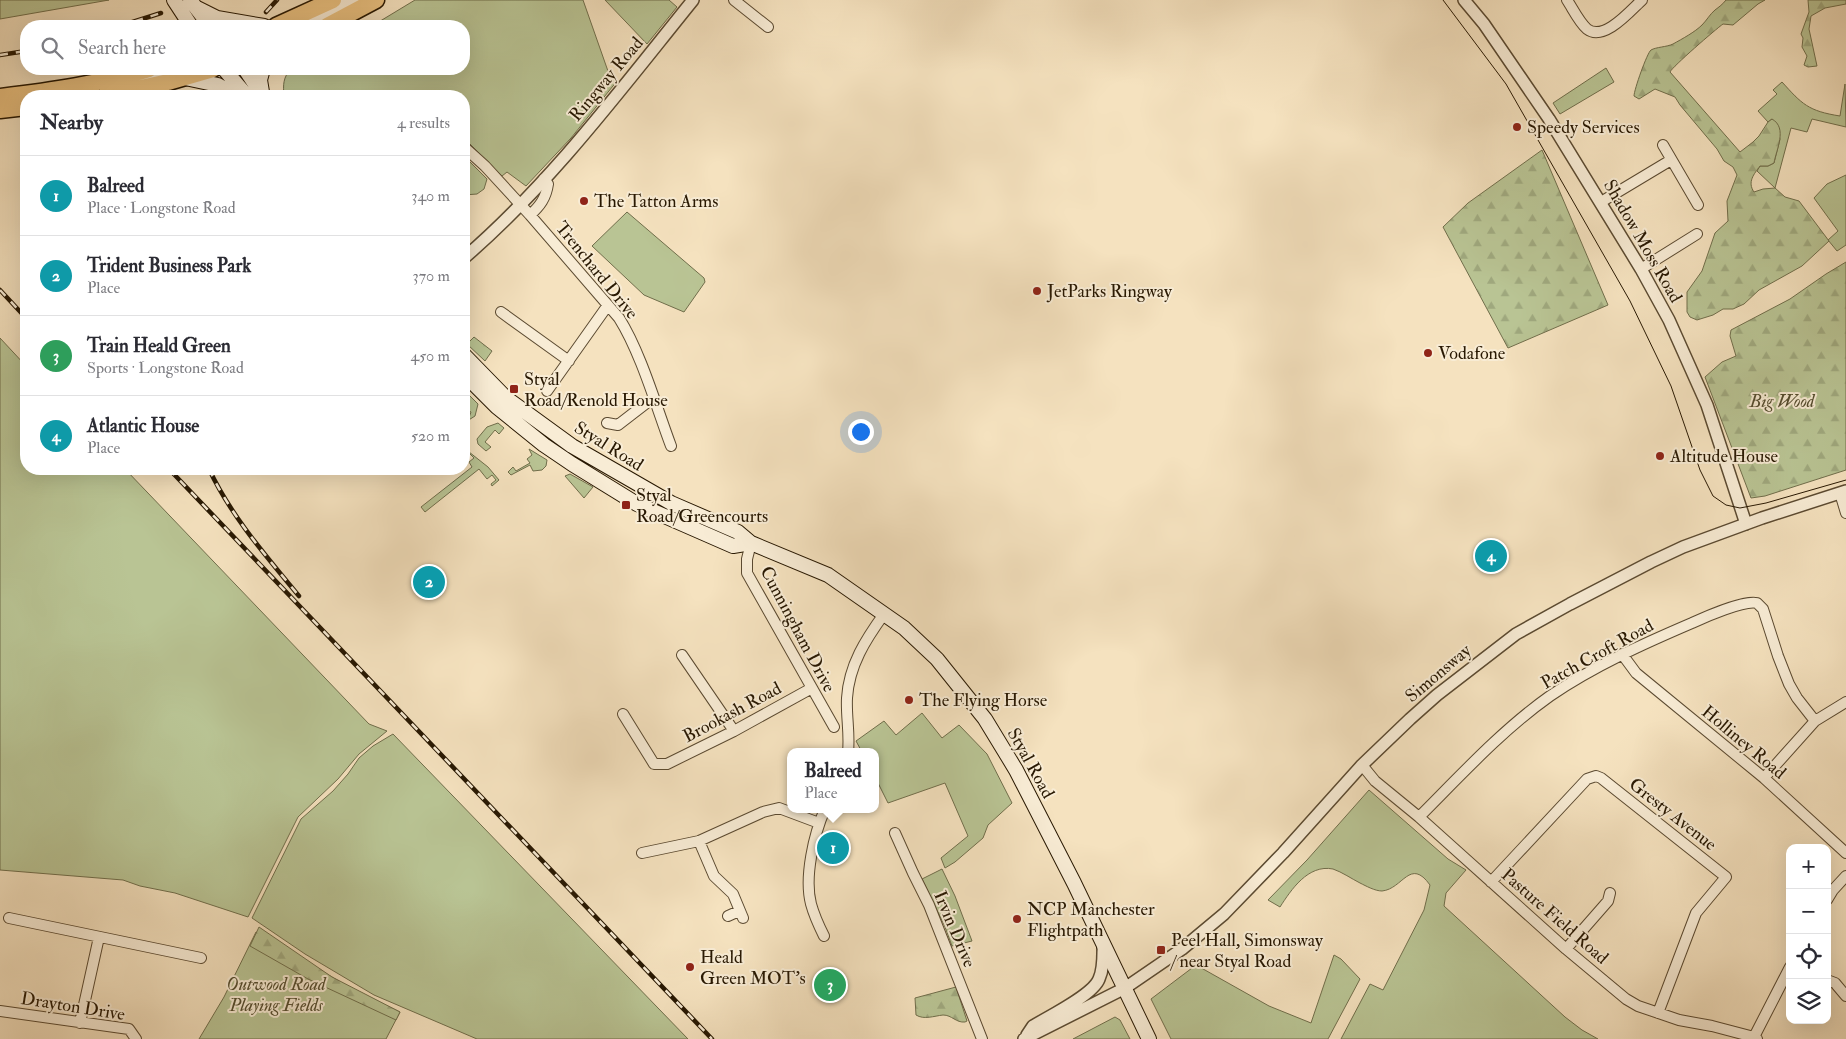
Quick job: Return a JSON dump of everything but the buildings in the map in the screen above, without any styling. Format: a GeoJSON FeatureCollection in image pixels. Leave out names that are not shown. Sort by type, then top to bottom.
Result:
{"type":"FeatureCollection","features":[{"type":"Feature","properties":{"kind":"highway"},"geometry":{"type":"LineString","coordinates":[[289,20],[333,0]]}},
{"type":"Feature","properties":{"kind":"highway"},"geometry":{"type":"LineString","coordinates":[[338,20],[376,0]]}},
{"type":"Feature","properties":{"kind":"highway"},"geometry":{"type":"LineString","coordinates":[[53,90],[83,86],[122,75]]}},
{"type":"Feature","properties":{"kind":"highway"},"geometry":{"type":"LineString","coordinates":[[138,90],[176,75]]}},
{"type":"Feature","properties":{"kind":"highway"},"geometry":{"type":"LineString","coordinates":[[0,97],[20,94]]}},
{"type":"Feature","properties":{"kind":"highway"},"geometry":{"type":"LineString","coordinates":[[0,110],[20,108]]}},
{"type":"Feature","properties":{"kind":"main road"},"geometry":{"type":"LineString","coordinates":[[174,0],[187,20]]}},
{"type":"Feature","properties":{"kind":"main road"},"geometry":{"type":"LineString","coordinates":[[314,20],[355,0]]}},
{"type":"Feature","properties":{"kind":"main road"},"geometry":{"type":"LineString","coordinates":[[194,4],[206,20]]}},
{"type":"Feature","properties":{"kind":"main road"},"geometry":{"type":"LineString","coordinates":[[194,4],[217,18],[229,20]]}},
{"type":"Feature","properties":{"kind":"main road"},"geometry":{"type":"LineString","coordinates":[[182,12],[183,20]]}},
{"type":"Feature","properties":{"kind":"main road"},"geometry":{"type":"LineString","coordinates":[[187,75],[218,85],[227,90]]}},
{"type":"Feature","properties":{"kind":"main road"},"geometry":{"type":"LineString","coordinates":[[229,75],[242,90]]}},
{"type":"Feature","properties":{"kind":"main road"},"geometry":{"type":"LineString","coordinates":[[249,75],[258,90]]}},
{"type":"Feature","properties":{"kind":"main road"},"geometry":{"type":"LineString","coordinates":[[261,75],[261,90]]}},
{"type":"Feature","properties":{"kind":"main road","name":"Styal Road"},"geometry":{"type":"LineString","coordinates":[[470,361],[506,398],[572,446],[672,504],[738,532],[751,543],[828,575],[904,628],[937,659],[985,719],[1016,770],[1149,1039]]}},
{"type":"Feature","properties":{"kind":"main road","name":"Styal Road"},"geometry":{"type":"LineString","coordinates":[[470,380],[497,407],[544,445],[637,504],[733,546],[751,543]]}},
{"type":"Feature","properties":{"kind":"street","name":"Ringway Road"},"geometry":{"type":"LineString","coordinates":[[470,253],[520,204],[568,151],[693,0]]}},
{"type":"Feature","properties":{"kind":"street"},"geometry":{"type":"LineString","coordinates":[[734,0],[768,27]]}},
{"type":"Feature","properties":{"kind":"street","name":"Shadow Moss Road"},"geometry":{"type":"LineString","coordinates":[[1464,0],[1484,24],[1535,97],[1641,268],[1669,320],[1707,405],[1746,524]]}},
{"type":"Feature","properties":{"kind":"street"},"geometry":{"type":"LineString","coordinates":[[1567,0],[1583,24],[1594,33],[1603,32],[1613,26],[1642,0]]}},
{"type":"Feature","properties":{"kind":"street"},"geometry":{"type":"LineString","coordinates":[[1663,145],[1698,204]]}},
{"type":"Feature","properties":{"kind":"street","name":"Trenchard Drive"},"geometry":{"type":"LineString","coordinates":[[470,152],[530,215],[608,305],[626,329],[671,446]]}},
{"type":"Feature","properties":{"kind":"street"},"geometry":{"type":"LineString","coordinates":[[1601,202],[1671,160]]}},
{"type":"Feature","properties":{"kind":"street"},"geometry":{"type":"LineString","coordinates":[[530,215],[538,208],[545,195],[548,184],[544,178]]}},
{"type":"Feature","properties":{"kind":"street"},"geometry":{"type":"LineString","coordinates":[[1641,268],[1697,234]]}},
{"type":"Feature","properties":{"kind":"street"},"geometry":{"type":"LineString","coordinates":[[547,391],[608,305]]}},
{"type":"Feature","properties":{"kind":"street"},"geometry":{"type":"LineString","coordinates":[[501,312],[569,361]]}},
{"type":"Feature","properties":{"kind":"street"},"geometry":{"type":"LineString","coordinates":[[607,423],[618,424],[653,398]]}},
{"type":"Feature","properties":{"kind":"street"},"geometry":{"type":"LineString","coordinates":[[1843,492],[1846,513]]}},
{"type":"Feature","properties":{"kind":"street","name":"Simonsway"},"geometry":{"type":"LineString","coordinates":[[1024,1039],[1125,988],[1182,949],[1224,914],[1283,853],[1362,765],[1437,695],[1516,634],[1570,604],[1683,547],[1843,492]]}},
{"type":"Feature","properties":{"kind":"street","name":"Cunningham Drive"},"geometry":{"type":"LineString","coordinates":[[751,543],[746,573],[834,727]]}},
{"type":"Feature","properties":{"kind":"street","name":"Patch Croft Road"},"geometry":{"type":"LineString","coordinates":[[1419,817],[1502,736],[1550,697],[1622,654],[1705,617],[1746,603],[1757,603],[1764,609],[1778,656],[1789,684],[1796,698],[1815,721]]}},
{"type":"Feature","properties":{"kind":"street"},"geometry":{"type":"LineString","coordinates":[[848,748],[847,695],[852,674],[859,652],[884,614]]}},
{"type":"Feature","properties":{"kind":"street","name":"Holliney Road"},"geometry":{"type":"LineString","coordinates":[[1622,654],[1636,673],[1764,778],[1846,853]]}},
{"type":"Feature","properties":{"kind":"street"},"geometry":{"type":"LineString","coordinates":[[682,655],[734,731]]}},
{"type":"Feature","properties":{"kind":"street","name":"Brookash Road"},"geometry":{"type":"LineString","coordinates":[[623,714],[654,764],[667,764],[734,731],[812,688]]}},
{"type":"Feature","properties":{"kind":"street"},"geometry":{"type":"LineString","coordinates":[[1764,778],[1815,721],[1846,702]]}},
{"type":"Feature","properties":{"kind":"street","name":"Pasture Field Road"},"geometry":{"type":"LineString","coordinates":[[1362,765],[1375,780],[1566,949],[1626,999],[1679,1020],[1712,1026],[1755,1038]]}},
{"type":"Feature","properties":{"kind":"street","name":"Gresty Avenue"},"geometry":{"type":"LineString","coordinates":[[1492,882],[1587,779],[1596,776],[1601,778],[1726,877],[1696,913],[1658,1013]]}},
{"type":"Feature","properties":{"kind":"street"},"geometry":{"type":"LineString","coordinates":[[642,853],[698,841],[772,809],[787,810]]}},
{"type":"Feature","properties":{"kind":"street"},"geometry":{"type":"LineString","coordinates":[[794,813],[819,823]]}},
{"type":"Feature","properties":{"kind":"street"},"geometry":{"type":"LineString","coordinates":[[823,813],[819,823],[809,875],[809,892],[816,918],[824,936]]}},
{"type":"Feature","properties":{"kind":"street","name":"Irvin Drive"},"geometry":{"type":"LineString","coordinates":[[896,833],[933,913],[982,1039]]}},
{"type":"Feature","properties":{"kind":"street"},"geometry":{"type":"LineString","coordinates":[[698,841],[714,876],[733,894],[741,914],[728,916]]}},
{"type":"Feature","properties":{"kind":"street"},"geometry":{"type":"LineString","coordinates":[[1831,893],[1846,876]]}},
{"type":"Feature","properties":{"kind":"street"},"geometry":{"type":"LineString","coordinates":[[1566,949],[1608,901],[1610,893]]}},
{"type":"Feature","properties":{"kind":"street"},"geometry":{"type":"LineString","coordinates":[[9,918],[201,958]]}},
{"type":"Feature","properties":{"kind":"street"},"geometry":{"type":"LineString","coordinates":[[80,1022],[99,937]]}},
{"type":"Feature","properties":{"kind":"street"},"geometry":{"type":"LineString","coordinates":[[1024,1039],[1033,1026],[1091,991],[1099,980],[1103,963],[1103,943]]}},
{"type":"Feature","properties":{"kind":"street"},"geometry":{"type":"LineString","coordinates":[[1755,1038],[1786,975]]}},
{"type":"Feature","properties":{"kind":"street"},"geometry":{"type":"LineString","coordinates":[[1831,982],[1835,983],[1846,996]]}},
{"type":"Feature","properties":{"kind":"street","name":"Drayton Drive"},"geometry":{"type":"LineString","coordinates":[[0,1011],[129,1030],[136,1039]]}},
{"type":"Feature","properties":{"kind":"green space"},"geometry":{"type":"Polygon","coordinates":[[[0,0],[109,0],[0,19],[0,0]]]}},
{"type":"Feature","properties":{"kind":"green space"},"geometry":{"type":"Polygon","coordinates":[[[415,0],[583,0],[609,74],[617,81],[571,138],[526,186],[507,172],[502,176],[470,144],[470,90],[284,90],[286,75],[470,75],[470,20],[382,20],[415,0]]]}},
{"type":"Feature","properties":{"kind":"green space"},"geometry":{"type":"Polygon","coordinates":[[[605,0],[669,0],[677,7],[647,44],[605,0]]]}},
{"type":"Feature","properties":{"kind":"green space"},"geometry":{"type":"Polygon","coordinates":[[[1726,0],[1765,0],[1733,25],[1723,24],[1670,72],[1740,152],[1759,136],[1768,122],[1772,119],[1777,123],[1780,140],[1774,163],[1768,166],[1760,166],[1752,178],[1752,188],[1754,192],[1775,188],[1785,197],[1799,201],[1829,241],[1802,266],[1759,290],[1744,304],[1733,309],[1723,309],[1713,315],[1697,320],[1690,317],[1687,312],[1687,292],[1702,271],[1715,233],[1728,221],[1727,201],[1737,175],[1733,167],[1724,161],[1717,149],[1675,97],[1655,89],[1639,99],[1634,96],[1641,72],[1651,50],[1673,44],[1692,33],[1726,0]]]}},
{"type":"Feature","properties":{"kind":"green space"},"geometry":{"type":"Polygon","coordinates":[[[1808,0],[1846,0],[1846,4],[1825,8],[1811,16],[1809,29],[1817,66],[1808,67],[1804,65],[1807,56],[1802,47],[1803,38],[1801,34],[1809,12],[1808,0]]]}},
{"type":"Feature","properties":{"kind":"green space"},"geometry":{"type":"Polygon","coordinates":[[[1606,68],[1614,82],[1560,114],[1553,103],[1606,68]]]}},
{"type":"Feature","properties":{"kind":"green space"},"geometry":{"type":"Polygon","coordinates":[[[1782,82],[1806,105],[1820,112],[1840,116],[1845,84],[1846,127],[1812,119],[1807,132],[1791,128],[1775,188],[1757,171],[1760,166],[1768,166],[1774,163],[1780,139],[1772,119],[1768,122],[1758,111],[1777,94],[1773,90],[1782,82]]]}},
{"type":"Feature","properties":{"kind":"green space"},"geometry":{"type":"Polygon","coordinates":[[[1542,150],[1608,305],[1508,348],[1443,227],[1468,203],[1542,150]]]}},
{"type":"Feature","properties":{"kind":"green space"},"geometry":{"type":"Polygon","coordinates":[[[470,162],[487,179],[484,189],[477,194],[470,195],[470,162]]]}},
{"type":"Feature","properties":{"kind":"green space"},"geometry":{"type":"Polygon","coordinates":[[[1846,175],[1846,245],[1837,251],[1828,240],[1838,231],[1814,198],[1827,184],[1846,175]]]}},
{"type":"Feature","properties":{"kind":"green space"},"geometry":{"type":"Polygon","coordinates":[[[627,212],[704,278],[705,282],[684,312],[644,295],[592,246],[627,212]]]}},
{"type":"Feature","properties":{"kind":"green space","name":"Big Wood"},"geometry":{"type":"Polygon","coordinates":[[[1846,262],[1846,470],[1765,496],[1751,498],[1705,377],[1722,362],[1736,356],[1730,336],[1731,330],[1790,299],[1846,262]]]}},
{"type":"Feature","properties":{"kind":"green space"},"geometry":{"type":"Polygon","coordinates":[[[474,337],[492,351],[485,361],[470,347],[470,341],[474,337]]]}},
{"type":"Feature","properties":{"kind":"green space"},"geometry":{"type":"Polygon","coordinates":[[[0,338],[20,360],[20,475],[131,475],[369,724],[387,731],[359,754],[338,779],[298,817],[248,917],[175,893],[140,886],[123,880],[0,870],[0,338]]]}},
{"type":"Feature","properties":{"kind":"green space"},"geometry":{"type":"Polygon","coordinates":[[[470,396],[478,404],[475,416],[470,419],[470,396]]]}},
{"type":"Feature","properties":{"kind":"green space"},"geometry":{"type":"Polygon","coordinates":[[[498,423],[504,428],[499,434],[495,430],[485,442],[491,447],[486,451],[478,444],[477,439],[487,427],[498,423]]]}},
{"type":"Feature","properties":{"kind":"green space"},"geometry":{"type":"Polygon","coordinates":[[[529,449],[547,460],[546,466],[542,470],[533,471],[530,465],[511,475],[508,472],[513,467],[516,471],[530,463],[527,459],[532,455],[529,449]]]}},
{"type":"Feature","properties":{"kind":"green space"},"geometry":{"type":"Polygon","coordinates":[[[470,453],[488,467],[499,480],[492,486],[491,484],[496,480],[492,475],[487,479],[479,469],[425,512],[421,507],[462,475],[470,475],[470,469],[472,467],[470,461],[474,458],[470,453]]]}},
{"type":"Feature","properties":{"kind":"green space"},"geometry":{"type":"Polygon","coordinates":[[[570,474],[593,487],[584,498],[565,476],[570,474]]]}},
{"type":"Feature","properties":{"kind":"green space"},"geometry":{"type":"Polygon","coordinates":[[[922,713],[942,738],[959,725],[987,754],[1012,803],[988,825],[983,838],[945,868],[941,858],[968,836],[945,783],[888,803],[879,785],[879,748],[860,748],[856,741],[884,721],[896,735],[922,713]]]}},
{"type":"Feature","properties":{"kind":"green space"},"geometry":{"type":"Polygon","coordinates":[[[393,734],[688,1039],[477,1039],[374,995],[305,954],[252,918],[301,819],[333,791],[359,758],[373,746],[393,734]]]}},
{"type":"Feature","properties":{"kind":"green space"},"geometry":{"type":"Polygon","coordinates":[[[1369,790],[1448,859],[1466,870],[1446,893],[1444,906],[1565,1017],[1598,1039],[1341,1039],[1370,984],[1383,990],[1424,910],[1430,885],[1423,877],[1412,874],[1389,889],[1379,891],[1336,870],[1324,868],[1308,874],[1301,880],[1280,907],[1268,900],[1307,860],[1369,790]]]}},
{"type":"Feature","properties":{"kind":"green space"},"geometry":{"type":"Polygon","coordinates":[[[942,869],[955,896],[972,941],[952,946],[922,879],[942,869]]]}},
{"type":"Feature","properties":{"kind":"green space"},"geometry":{"type":"Polygon","coordinates":[[[259,927],[332,977],[400,1012],[396,1020],[308,979],[250,946],[259,927]]]}},
{"type":"Feature","properties":{"kind":"green space","name":"Outwood Road Playing Fields"},"geometry":{"type":"Polygon","coordinates":[[[256,932],[354,990],[400,1012],[386,1039],[199,1039],[224,997],[256,932]]]}},
{"type":"Feature","properties":{"kind":"green space"},"geometry":{"type":"Polygon","coordinates":[[[1334,955],[1341,959],[1360,979],[1328,1039],[1171,1039],[1151,999],[1196,965],[1269,1006],[1311,1023],[1334,955]]]}},
{"type":"Feature","properties":{"kind":"green space"},"geometry":{"type":"Polygon","coordinates":[[[956,987],[967,1021],[959,1021],[946,1015],[926,1017],[916,1015],[915,998],[956,987]]]}},
{"type":"Feature","properties":{"kind":"green space"},"geometry":{"type":"Polygon","coordinates":[[[1115,1017],[1120,1020],[1130,1039],[1073,1039],[1115,1017]]]}},
{"type":"Feature","properties":{"kind":"tram line"},"geometry":{"type":"LineString","coordinates":[[1443,0],[1506,84],[1630,301],[1671,386],[1700,470],[1713,496],[1726,505],[1740,508],[1766,503],[1846,480]]}},
{"type":"Feature","properties":{"kind":"railway"},"geometry":{"type":"LineString","coordinates":[[266,12],[277,0]]}},
{"type":"Feature","properties":{"kind":"railway"},"geometry":{"type":"LineString","coordinates":[[139,20],[161,13]]}},
{"type":"Feature","properties":{"kind":"railway"},"geometry":{"type":"LineString","coordinates":[[0,55],[20,52]]}},
{"type":"Feature","properties":{"kind":"railway"},"geometry":{"type":"LineString","coordinates":[[0,290],[20,312]]}},
{"type":"Feature","properties":{"kind":"railway"},"geometry":{"type":"LineString","coordinates":[[175,475],[712,1039]]}},
{"type":"Feature","properties":{"kind":"railway"},"geometry":{"type":"LineString","coordinates":[[212,475],[238,519],[299,596]]}},
{"type":"Feature","properties":{"kind":"place","name":"Speedy Services"},"geometry":{"type":"Point","coordinates":[1517,127]}},
{"type":"Feature","properties":{"kind":"place","name":"The Tatton Arms"},"geometry":{"type":"Point","coordinates":[584,201]}},
{"type":"Feature","properties":{"kind":"place","name":"JetParks Ringway"},"geometry":{"type":"Point","coordinates":[1037,291]}},
{"type":"Feature","properties":{"kind":"place","name":"Vodafone"},"geometry":{"type":"Point","coordinates":[1428,353]}},
{"type":"Feature","properties":{"kind":"place","name":"Styal Road/Renold House"},"geometry":{"type":"Point","coordinates":[514,389]}},
{"type":"Feature","properties":{"kind":"place","name":"Altitude House"},"geometry":{"type":"Point","coordinates":[1660,456]}},
{"type":"Feature","properties":{"kind":"place","name":"Styal Road/Greencourts"},"geometry":{"type":"Point","coordinates":[626,505]}},
{"type":"Feature","properties":{"kind":"place","name":"Atlantic House"},"geometry":{"type":"Point","coordinates":[1491,556]}},
{"type":"Feature","properties":{"kind":"place","name":"Trident Business Park"},"geometry":{"type":"Point","coordinates":[429,582]}},
{"type":"Feature","properties":{"kind":"place","name":"The Flying Horse"},"geometry":{"type":"Point","coordinates":[909,700]}},
{"type":"Feature","properties":{"kind":"place","name":"Balreed"},"geometry":{"type":"Point","coordinates":[833,848]}},
{"type":"Feature","properties":{"kind":"place","name":"NCP Manchester Flightpath"},"geometry":{"type":"Point","coordinates":[1017,919]}},
{"type":"Feature","properties":{"kind":"place","name":"Peel Hall, Simonsway / near Styal Road"},"geometry":{"type":"Point","coordinates":[1161,950]}},
{"type":"Feature","properties":{"kind":"place","name":"Heald Green MOT's"},"geometry":{"type":"Point","coordinates":[690,967]}},
{"type":"Feature","properties":{"kind":"place","name":"Train Heald Green"},"geometry":{"type":"Point","coordinates":[830,985]}}]}
